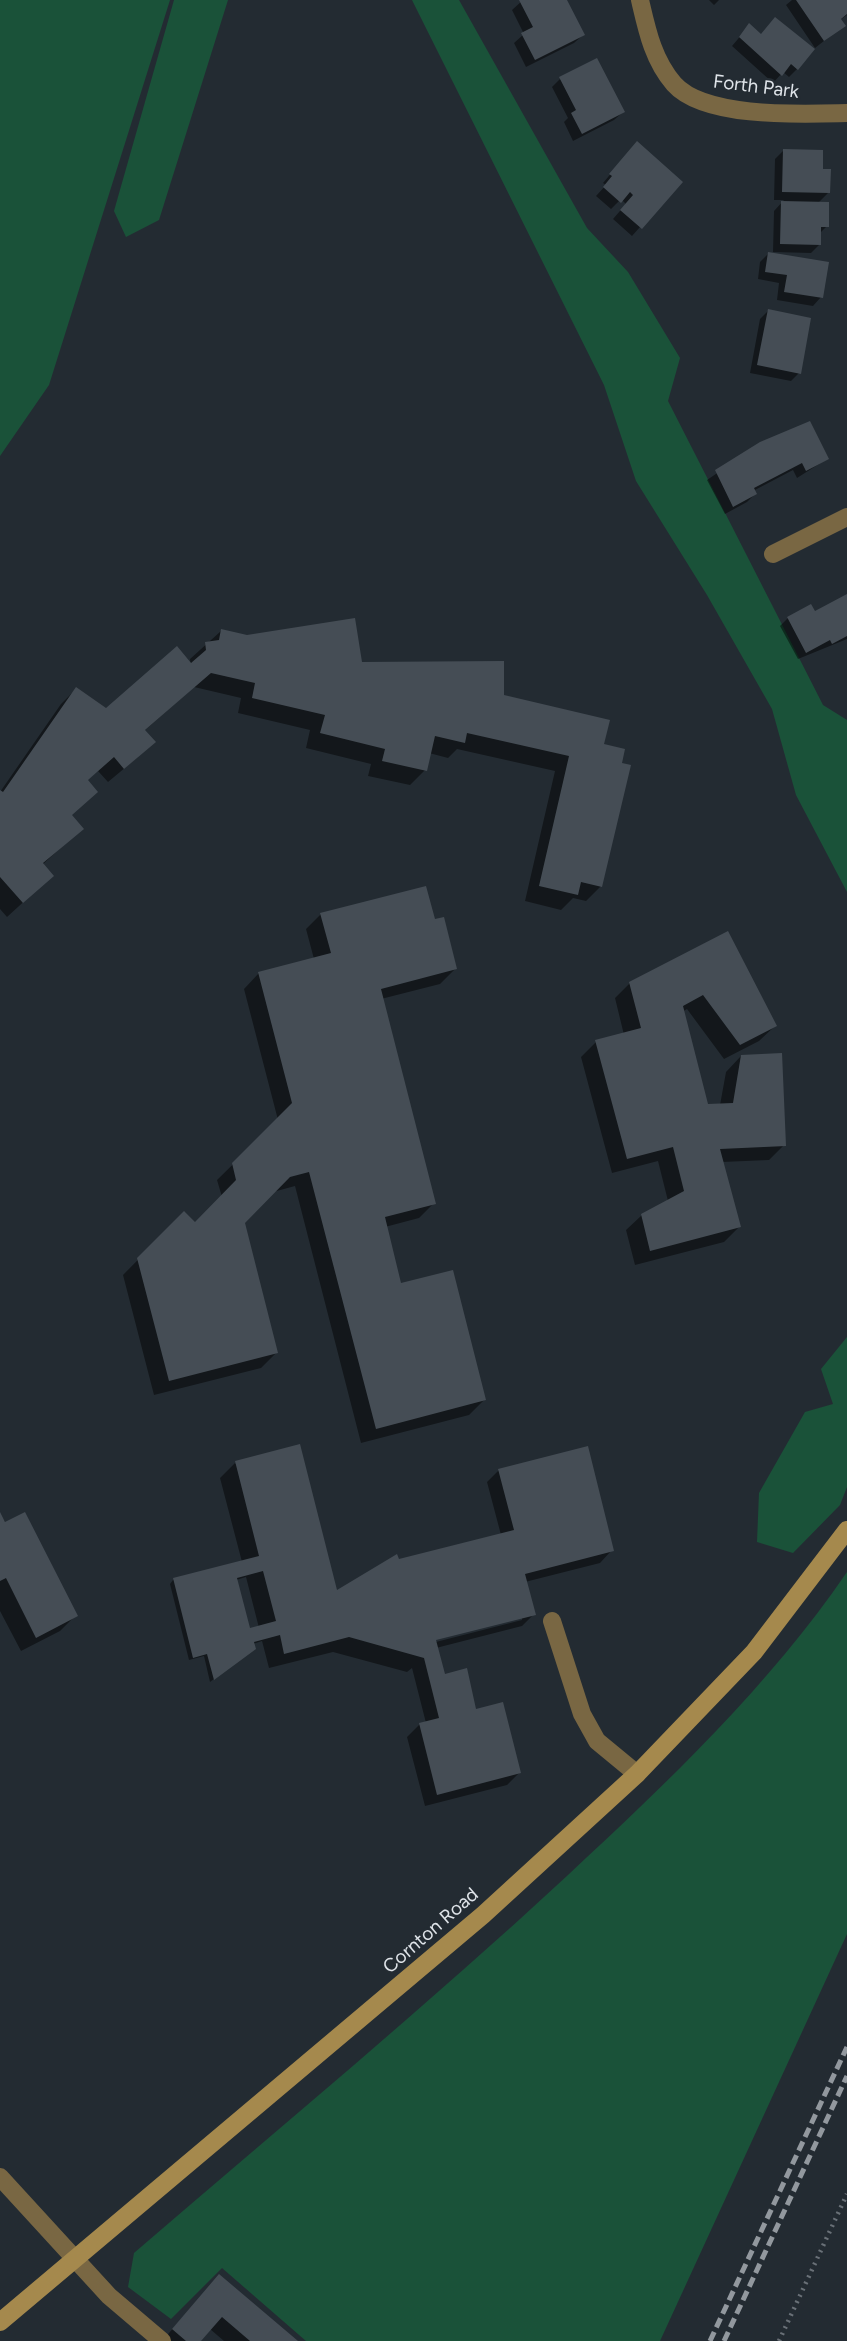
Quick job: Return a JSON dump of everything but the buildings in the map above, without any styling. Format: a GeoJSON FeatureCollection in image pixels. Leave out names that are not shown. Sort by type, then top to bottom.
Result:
{"type":"FeatureCollection","features":[{"type":"Feature","properties":{"kind":"main road","name":"Cornton Road"},"geometry":{"type":"LineString","coordinates":[[0,2322],[483,1915],[637,1774],[754,1652],[847,1530]]}},
{"type":"Feature","properties":{"kind":"street","name":"Forth Park"},"geometry":{"type":"LineString","coordinates":[[640,0],[660,65],[676,87],[704,103],[790,115],[847,113]]}},
{"type":"Feature","properties":{"kind":"street"},"geometry":{"type":"LineString","coordinates":[[773,554],[847,517]]}},
{"type":"Feature","properties":{"kind":"street"},"geometry":{"type":"LineString","coordinates":[[552,1621],[582,1714],[597,1741],[637,1774]]}},
{"type":"Feature","properties":{"kind":"street"},"geometry":{"type":"LineString","coordinates":[[0,2177],[109,2296],[162,2341]]}},
{"type":"Feature","properties":{"kind":"path"},"geometry":{"type":"LineString","coordinates":[[779,2341],[847,2194]]}},
{"type":"Feature","properties":{"kind":"green space"},"geometry":{"type":"Polygon","coordinates":[[[0,0],[170,0],[49,385],[0,456],[0,0]]]}},
{"type":"Feature","properties":{"kind":"green space"},"geometry":{"type":"Polygon","coordinates":[[[174,0],[228,0],[159,220],[126,237],[114,211],[174,0]]]}},
{"type":"Feature","properties":{"kind":"green space"},"geometry":{"type":"Polygon","coordinates":[[[412,0],[459,0],[587,228],[628,272],[680,358],[668,401],[823,705],[847,720],[847,892],[796,795],[772,709],[707,595],[636,481],[604,385],[412,0]]]}},
{"type":"Feature","properties":{"kind":"green space"},"geometry":{"type":"Polygon","coordinates":[[[847,1337],[847,1487],[840,1505],[793,1553],[757,1542],[759,1493],[805,1412],[833,1404],[821,1369],[847,1337]]]}},
{"type":"Feature","properties":{"kind":"green space"},"geometry":{"type":"Polygon","coordinates":[[[847,1572],[847,1934],[660,2341],[306,2341],[222,2268],[171,2319],[128,2287],[134,2253],[462,1971],[680,1768],[785,1654],[847,1572]]]}},
{"type":"Feature","properties":{"kind":"railway"},"geometry":{"type":"LineString","coordinates":[[710,2341],[847,2047]]}},
{"type":"Feature","properties":{"kind":"railway"},"geometry":{"type":"LineString","coordinates":[[724,2341],[847,2076]]}}]}
